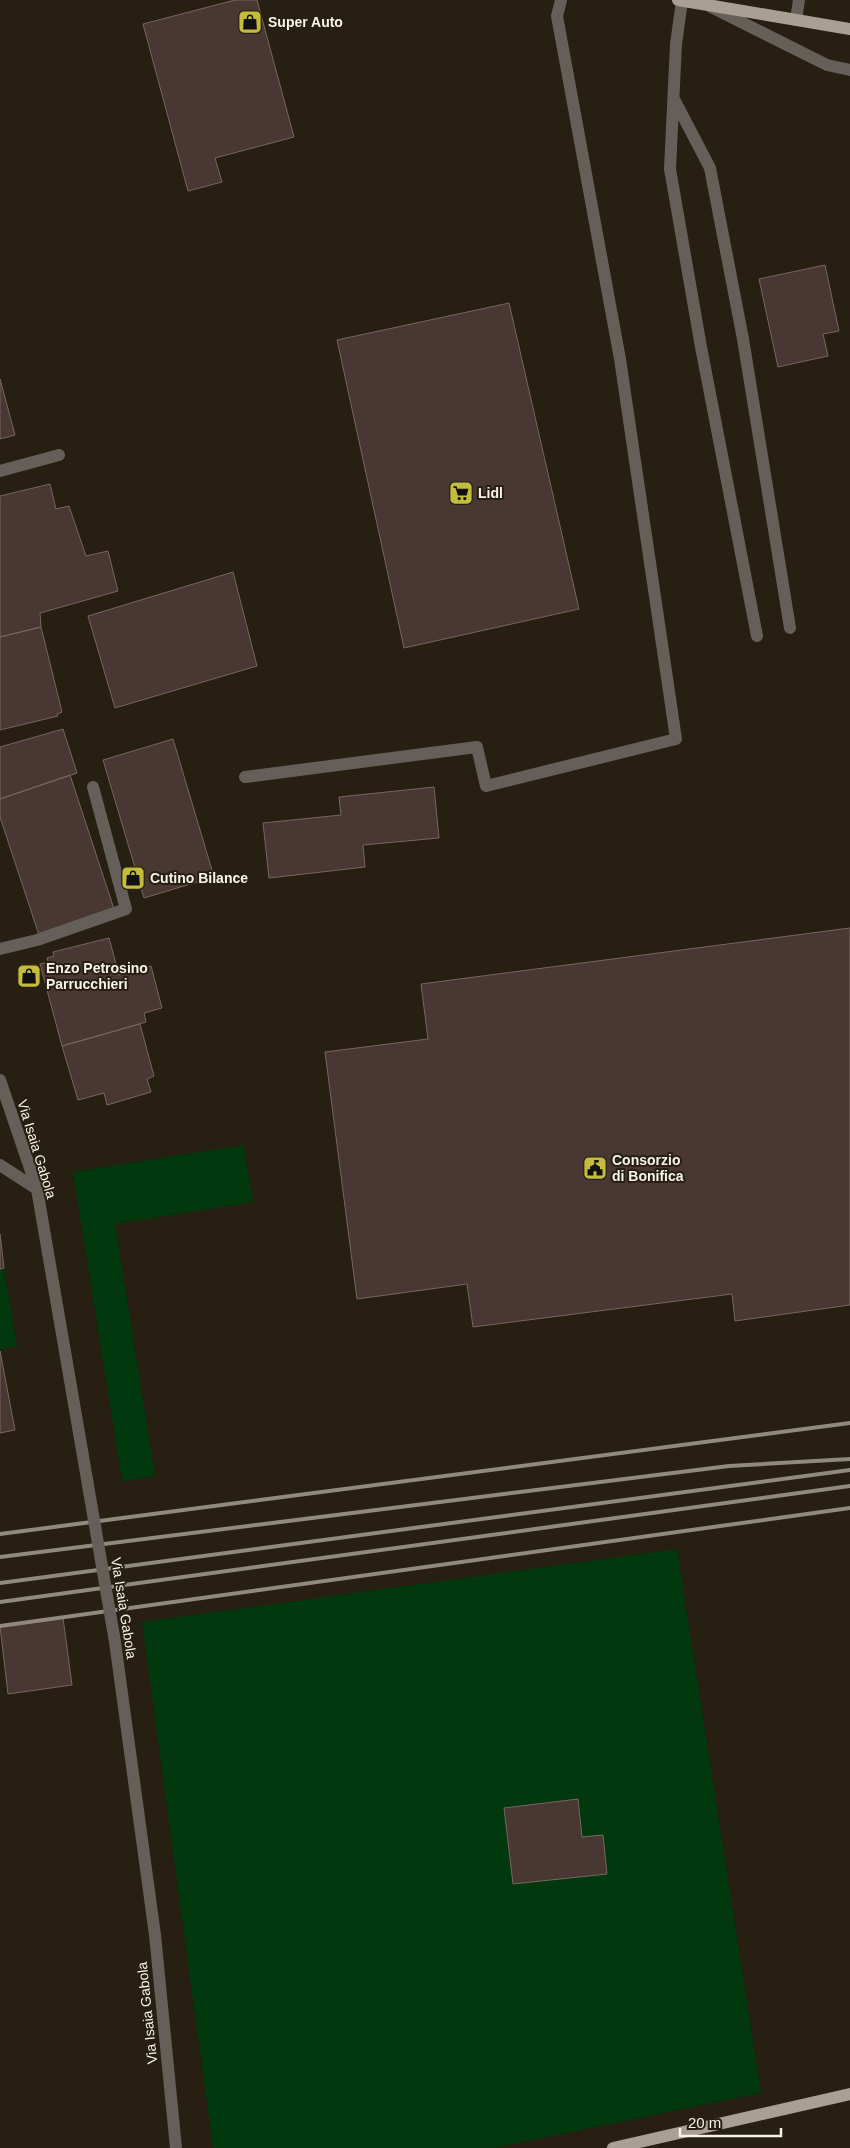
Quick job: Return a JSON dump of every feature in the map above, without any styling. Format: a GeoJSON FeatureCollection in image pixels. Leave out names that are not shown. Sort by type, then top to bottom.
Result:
{"type":"FeatureCollection","features":[{"type":"Feature","properties":{"kind":"main road"},"geometry":{"type":"LineString","coordinates":[[680,0],[710,3],[850,29]]}},
{"type":"Feature","properties":{"kind":"main road"},"geometry":{"type":"LineString","coordinates":[[613,2148],[850,2094]]}},
{"type":"Feature","properties":{"kind":"street"},"geometry":{"type":"LineString","coordinates":[[245,777],[477,747],[486,786],[676,738],[620,359],[557,16],[561,0]]}},
{"type":"Feature","properties":{"kind":"street"},"geometry":{"type":"LineString","coordinates":[[680,0],[670,169],[700,347],[757,636]]}},
{"type":"Feature","properties":{"kind":"street"},"geometry":{"type":"LineString","coordinates":[[796,20],[800,0]]}},
{"type":"Feature","properties":{"kind":"street"},"geometry":{"type":"LineString","coordinates":[[710,3],[827,64],[850,70]]}},
{"type":"Feature","properties":{"kind":"street"},"geometry":{"type":"LineString","coordinates":[[673,97],[710,168],[744,339],[790,628]]}},
{"type":"Feature","properties":{"kind":"street"},"geometry":{"type":"LineString","coordinates":[[0,471],[59,454]]}},
{"type":"Feature","properties":{"kind":"street"},"geometry":{"type":"LineString","coordinates":[[0,950],[37,940],[126,909],[93,787]]}},
{"type":"Feature","properties":{"kind":"street","name":"Via Isaia Gabola"},"geometry":{"type":"LineString","coordinates":[[0,1080],[6,1117],[37,1189],[115,1642],[155,1935],[176,2148]]}},
{"type":"Feature","properties":{"kind":"street"},"geometry":{"type":"LineString","coordinates":[[0,1165],[37,1189]]}},
{"type":"Feature","properties":{"kind":"green space"},"geometry":{"type":"Polygon","coordinates":[[[243,1145],[253,1202],[115,1224],[155,1476],[122,1481],[73,1172],[243,1145]]]}},
{"type":"Feature","properties":{"kind":"green space"},"geometry":{"type":"Polygon","coordinates":[[[4,1268],[17,1346],[0,1350],[0,1269],[4,1268]]]}},
{"type":"Feature","properties":{"kind":"green space"},"geometry":{"type":"Polygon","coordinates":[[[677,1549],[761,2093],[493,2148],[213,2148],[142,1622],[677,1549]]]}},
{"type":"Feature","properties":{"kind":"building"},"geometry":{"type":"Polygon","coordinates":[[[235,0],[257,0],[294,137],[215,158],[222,182],[188,191],[143,24],[235,0]]]}},
{"type":"Feature","properties":{"kind":"building"},"geometry":{"type":"Polygon","coordinates":[[[825,265],[839,331],[823,334],[828,356],[778,367],[759,279],[825,265]]]}},
{"type":"Feature","properties":{"kind":"building","name":"Lidl"},"geometry":{"type":"Polygon","coordinates":[[[509,303],[579,609],[404,648],[337,340],[509,303]]]}},
{"type":"Feature","properties":{"kind":"building"},"geometry":{"type":"Polygon","coordinates":[[[0,379],[15,435],[0,439],[0,379]]]}},
{"type":"Feature","properties":{"kind":"building"},"geometry":{"type":"Polygon","coordinates":[[[50,484],[56,509],[69,506],[86,556],[108,551],[118,591],[40,613],[41,627],[0,637],[0,496],[50,484]]]}},
{"type":"Feature","properties":{"kind":"building"},"geometry":{"type":"Polygon","coordinates":[[[233,572],[257,666],[115,708],[88,616],[233,572]]]}},
{"type":"Feature","properties":{"kind":"building"},"geometry":{"type":"Polygon","coordinates":[[[41,627],[62,712],[57,714],[58,716],[0,730],[0,637],[41,627]]]}},
{"type":"Feature","properties":{"kind":"building"},"geometry":{"type":"Polygon","coordinates":[[[63,729],[77,773],[0,799],[0,747],[63,729]]]}},
{"type":"Feature","properties":{"kind":"building"},"geometry":{"type":"Polygon","coordinates":[[[173,739],[214,877],[144,898],[103,760],[173,739]]]}},
{"type":"Feature","properties":{"kind":"building"},"geometry":{"type":"Polygon","coordinates":[[[70,775],[114,909],[39,935],[0,817],[0,799],[70,775]]]}},
{"type":"Feature","properties":{"kind":"building"},"geometry":{"type":"Polygon","coordinates":[[[434,787],[439,838],[363,845],[365,867],[269,878],[263,823],[341,815],[339,797],[434,787]]]}},
{"type":"Feature","properties":{"kind":"building","name":"Consorzio di Bonifica"},"geometry":{"type":"Polygon","coordinates":[[[850,928],[850,1305],[735,1321],[732,1294],[473,1327],[467,1284],[357,1299],[325,1052],[428,1039],[421,984],[850,928]]]}},
{"type":"Feature","properties":{"kind":"building"},"geometry":{"type":"Polygon","coordinates":[[[109,938],[119,975],[151,966],[162,1008],[144,1013],[146,1022],[62,1046],[40,964],[48,962],[47,958],[54,956],[53,952],[109,938]]]}},
{"type":"Feature","properties":{"kind":"building"},"geometry":{"type":"Polygon","coordinates":[[[140,1024],[154,1076],[147,1079],[151,1092],[107,1105],[104,1093],[78,1100],[62,1046],[140,1024]]]}},
{"type":"Feature","properties":{"kind":"building"},"geometry":{"type":"Polygon","coordinates":[[[0,1234],[4,1268],[0,1269],[0,1234]]]}},
{"type":"Feature","properties":{"kind":"building"},"geometry":{"type":"Polygon","coordinates":[[[0,1351],[15,1430],[0,1433],[0,1351]]]}},
{"type":"Feature","properties":{"kind":"building"},"geometry":{"type":"Polygon","coordinates":[[[63,1618],[72,1685],[8,1694],[0,1626],[63,1618]]]}},
{"type":"Feature","properties":{"kind":"building"},"geometry":{"type":"Polygon","coordinates":[[[578,1799],[582,1837],[603,1835],[607,1874],[513,1884],[504,1808],[578,1799]]]}},
{"type":"Feature","properties":{"kind":"railway"},"geometry":{"type":"LineString","coordinates":[[0,1534],[850,1423]]}},
{"type":"Feature","properties":{"kind":"railway"},"geometry":{"type":"LineString","coordinates":[[0,1557],[729,1466],[850,1459]]}},
{"type":"Feature","properties":{"kind":"railway"},"geometry":{"type":"LineString","coordinates":[[0,1583],[850,1470]]}},
{"type":"Feature","properties":{"kind":"railway"},"geometry":{"type":"LineString","coordinates":[[0,1602],[850,1486]]}},
{"type":"Feature","properties":{"kind":"railway"},"geometry":{"type":"LineString","coordinates":[[0,1626],[850,1508]]}},
{"type":"Feature","properties":{"kind":"place","name":"Super Auto"},"geometry":{"type":"Point","coordinates":[250,22]}},
{"type":"Feature","properties":{"kind":"place","name":"Lidl"},"geometry":{"type":"Point","coordinates":[461,493]}},
{"type":"Feature","properties":{"kind":"place","name":"Cutino Bilance"},"geometry":{"type":"Point","coordinates":[133,878]}},
{"type":"Feature","properties":{"kind":"place","name":"Enzo Petrosino Parrucchieri"},"geometry":{"type":"Point","coordinates":[29,976]}},
{"type":"Feature","properties":{"kind":"place","name":"Consorzio di Bonifica"},"geometry":{"type":"Point","coordinates":[595,1168]}}]}
